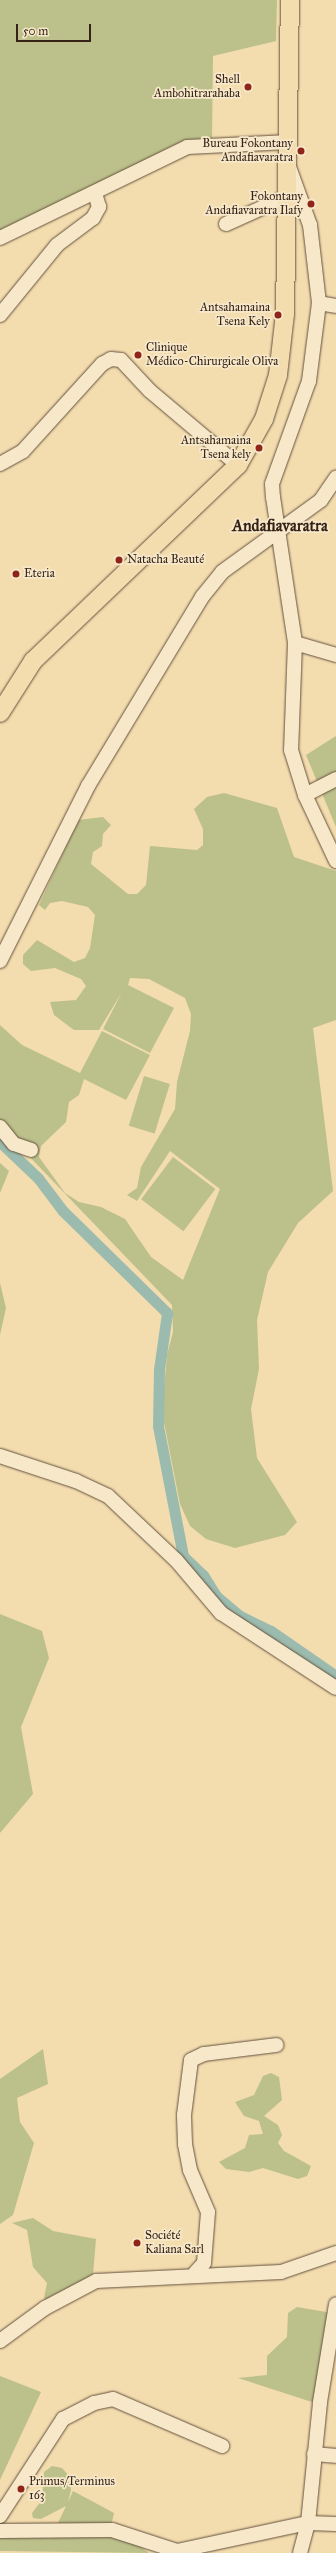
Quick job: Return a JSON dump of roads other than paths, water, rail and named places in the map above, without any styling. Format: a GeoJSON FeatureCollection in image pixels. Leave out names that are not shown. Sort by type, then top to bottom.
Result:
{"type":"FeatureCollection","features":[{"type":"Feature","properties":{"kind":"main road"},"geometry":{"type":"LineString","coordinates":[[0,713],[33,661],[238,465],[264,419],[278,375],[285,314],[289,167],[290,0]]}},
{"type":"Feature","properties":{"kind":"street"},"geometry":{"type":"LineString","coordinates":[[0,238],[96,193],[187,147],[289,142]]}},
{"type":"Feature","properties":{"kind":"street"},"geometry":{"type":"LineString","coordinates":[[289,167],[310,225],[319,303],[309,381],[272,484],[295,643],[291,750],[305,794],[336,861]]}},
{"type":"Feature","properties":{"kind":"street"},"geometry":{"type":"LineString","coordinates":[[0,315],[57,246],[93,218],[99,207],[96,193]]}},
{"type":"Feature","properties":{"kind":"street"},"geometry":{"type":"LineString","coordinates":[[226,224],[288,196]]}},
{"type":"Feature","properties":{"kind":"street"},"geometry":{"type":"LineString","coordinates":[[319,303],[336,306]]}},
{"type":"Feature","properties":{"kind":"street"},"geometry":{"type":"LineString","coordinates":[[0,464],[23,451],[102,364],[111,359],[121,360],[150,391],[238,465]]}},
{"type":"Feature","properties":{"kind":"street"},"geometry":{"type":"LineString","coordinates":[[0,961],[88,786],[202,597],[222,572],[321,500],[336,480]]}},
{"type":"Feature","properties":{"kind":"street"},"geometry":{"type":"LineString","coordinates":[[295,643],[336,655]]}},
{"type":"Feature","properties":{"kind":"street"},"geometry":{"type":"LineString","coordinates":[[305,794],[336,779]]}},
{"type":"Feature","properties":{"kind":"street"},"geometry":{"type":"LineString","coordinates":[[0,1127],[14,1144],[31,1150]]}},
{"type":"Feature","properties":{"kind":"street"},"geometry":{"type":"LineString","coordinates":[[0,1456],[76,1481],[108,1496],[164,1548],[221,1613],[336,1688]]}},
{"type":"Feature","properties":{"kind":"street"},"geometry":{"type":"LineString","coordinates":[[195,2274],[204,2263],[208,2212],[190,2170],[185,2144],[184,2115],[191,2060],[204,2054],[276,2045]]}},
{"type":"Feature","properties":{"kind":"street"},"geometry":{"type":"LineString","coordinates":[[0,2341],[45,2308],[96,2281],[195,2274],[281,2272],[336,2253]]}},
{"type":"Feature","properties":{"kind":"street"},"geometry":{"type":"LineString","coordinates":[[300,2553],[308,2523],[314,2454],[336,2304]]}},
{"type":"Feature","properties":{"kind":"street"},"geometry":{"type":"LineString","coordinates":[[0,2516],[63,2419],[94,2403],[114,2400],[222,2446]]}},
{"type":"Feature","properties":{"kind":"street"},"geometry":{"type":"LineString","coordinates":[[314,2454],[336,2456]]}},
{"type":"Feature","properties":{"kind":"street"},"geometry":{"type":"LineString","coordinates":[[0,2531],[112,2530],[176,2552],[308,2523],[336,2524]]}},
{"type":"Feature","properties":{"kind":"waterway"},"geometry":{"type":"LineString","coordinates":[[0,1142],[38,1178],[63,1211],[167,1313],[159,1369],[158,1426],[183,1556],[203,1575],[216,1596],[240,1616],[271,1631],[336,1676]]}},
{"type":"Feature","properties":{"kind":"place","name":"Shell Ambohitrarahaba"},"geometry":{"type":"Point","coordinates":[248,87]}},
{"type":"Feature","properties":{"kind":"place","name":"Bureau Fokontany Andafiavaratra"},"geometry":{"type":"Point","coordinates":[301,151]}},
{"type":"Feature","properties":{"kind":"place","name":"Fokontany Andafiavaratra Ilafy"},"geometry":{"type":"Point","coordinates":[311,204]}},
{"type":"Feature","properties":{"kind":"place","name":"Antsahamaina Tsena Kely"},"geometry":{"type":"Point","coordinates":[278,315]}},
{"type":"Feature","properties":{"kind":"place","name":"Clinique Médico-Chirurgicale Oliva"},"geometry":{"type":"Point","coordinates":[138,355]}},
{"type":"Feature","properties":{"kind":"place","name":"Antsahamaina Tsena kely"},"geometry":{"type":"Point","coordinates":[259,448]}},
{"type":"Feature","properties":{"kind":"place","name":"Natacha Beauté"},"geometry":{"type":"Point","coordinates":[119,560]}},
{"type":"Feature","properties":{"kind":"place","name":"Eteria"},"geometry":{"type":"Point","coordinates":[16,574]}},
{"type":"Feature","properties":{"kind":"place","name":"Société Kaliana Sarl"},"geometry":{"type":"Point","coordinates":[137,2243]}},
{"type":"Feature","properties":{"kind":"place","name":"Primus/Terminus 163"},"geometry":{"type":"Point","coordinates":[21,2489]}},
{"type":"Feature","properties":{"kind":"district","name":"Andafiavaratra"},"geometry":{"type":"Point","coordinates":[280,526]}}]}
